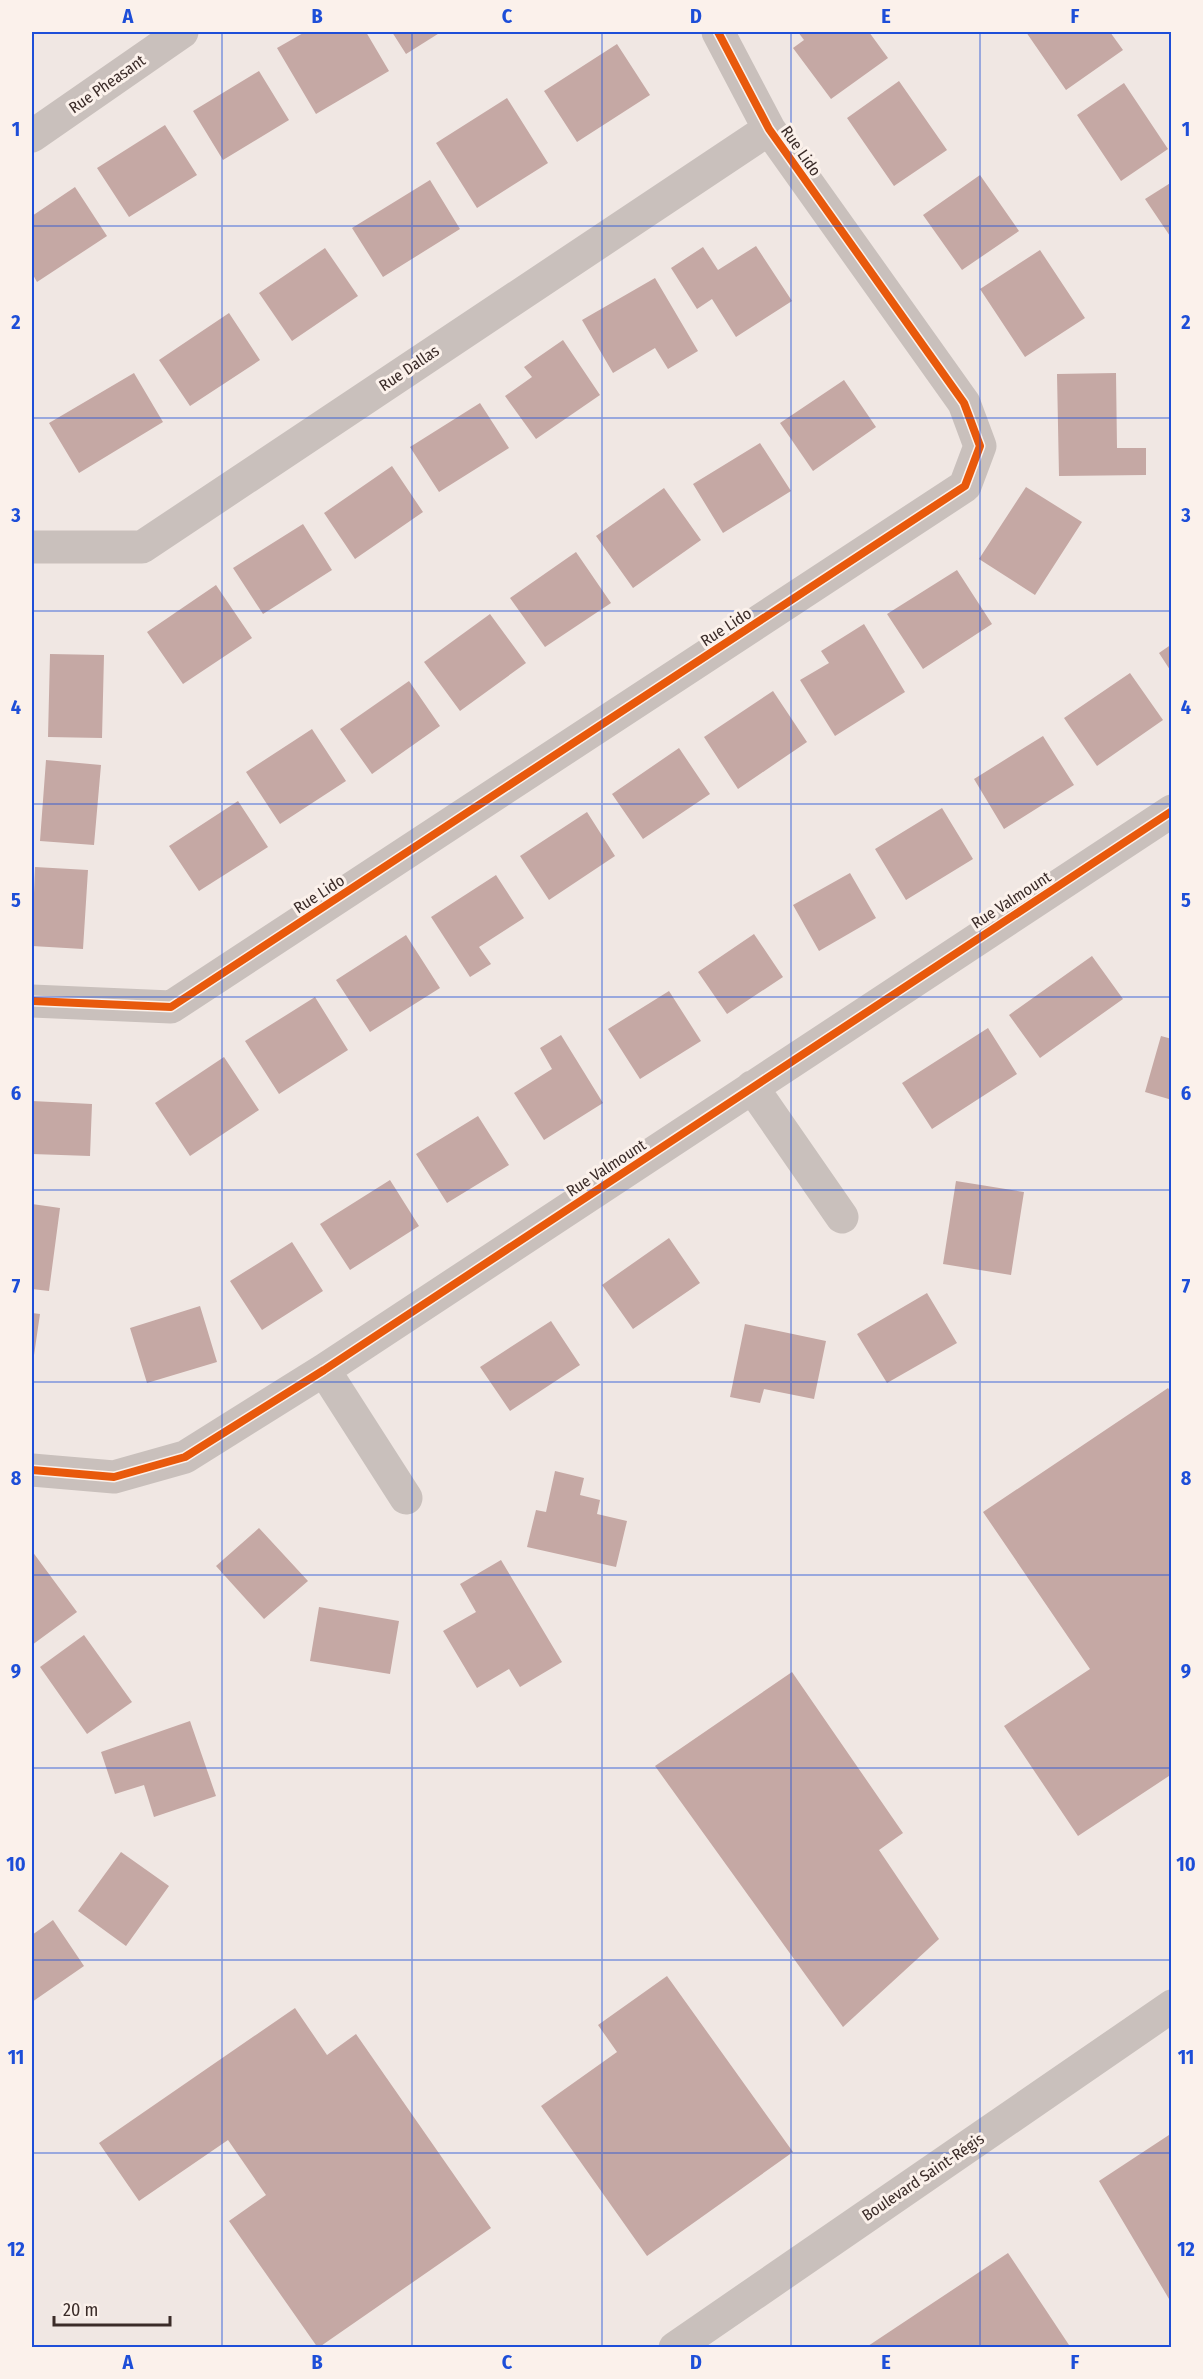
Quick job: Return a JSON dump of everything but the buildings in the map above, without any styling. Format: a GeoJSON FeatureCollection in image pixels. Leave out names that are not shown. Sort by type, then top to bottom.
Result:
{"type":"FeatureCollection","features":[{"type":"Feature","properties":{"kind":"street","name":"Rue Pheasant"},"geometry":{"type":"LineString","coordinates":[[32,136],[182,32]]}},
{"type":"Feature","properties":{"kind":"street","name":"Rue Lido"},"geometry":{"type":"LineString","coordinates":[[32,1001],[171,1007],[965,486],[980,446],[964,403],[769,129],[718,32]]}},
{"type":"Feature","properties":{"kind":"street","name":"Rue Dallas"},"geometry":{"type":"LineString","coordinates":[[32,547],[142,547],[769,129]]}},
{"type":"Feature","properties":{"kind":"street","name":"Rue Valmount"},"geometry":{"type":"LineString","coordinates":[[32,1470],[114,1477],[185,1457],[324,1370],[1171,813]]}},
{"type":"Feature","properties":{"kind":"street"},"geometry":{"type":"LineString","coordinates":[[752,1087],[842,1217]]}},
{"type":"Feature","properties":{"kind":"street"},"geometry":{"type":"LineString","coordinates":[[324,1370],[406,1498]]}},
{"type":"Feature","properties":{"kind":"street","name":"Boulevard Saint-Régis"},"geometry":{"type":"LineString","coordinates":[[675,2348],[1172,2006]]}},
{"type":"Feature","properties":{"kind":"cycle path"},"geometry":{"type":"LineString","coordinates":[[32,1001],[171,1007],[965,486],[980,446],[964,403],[769,129],[718,32]]}},
{"type":"Feature","properties":{"kind":"cycle path"},"geometry":{"type":"LineString","coordinates":[[32,1470],[114,1477],[185,1457],[324,1370],[1172,811]]}}]}
